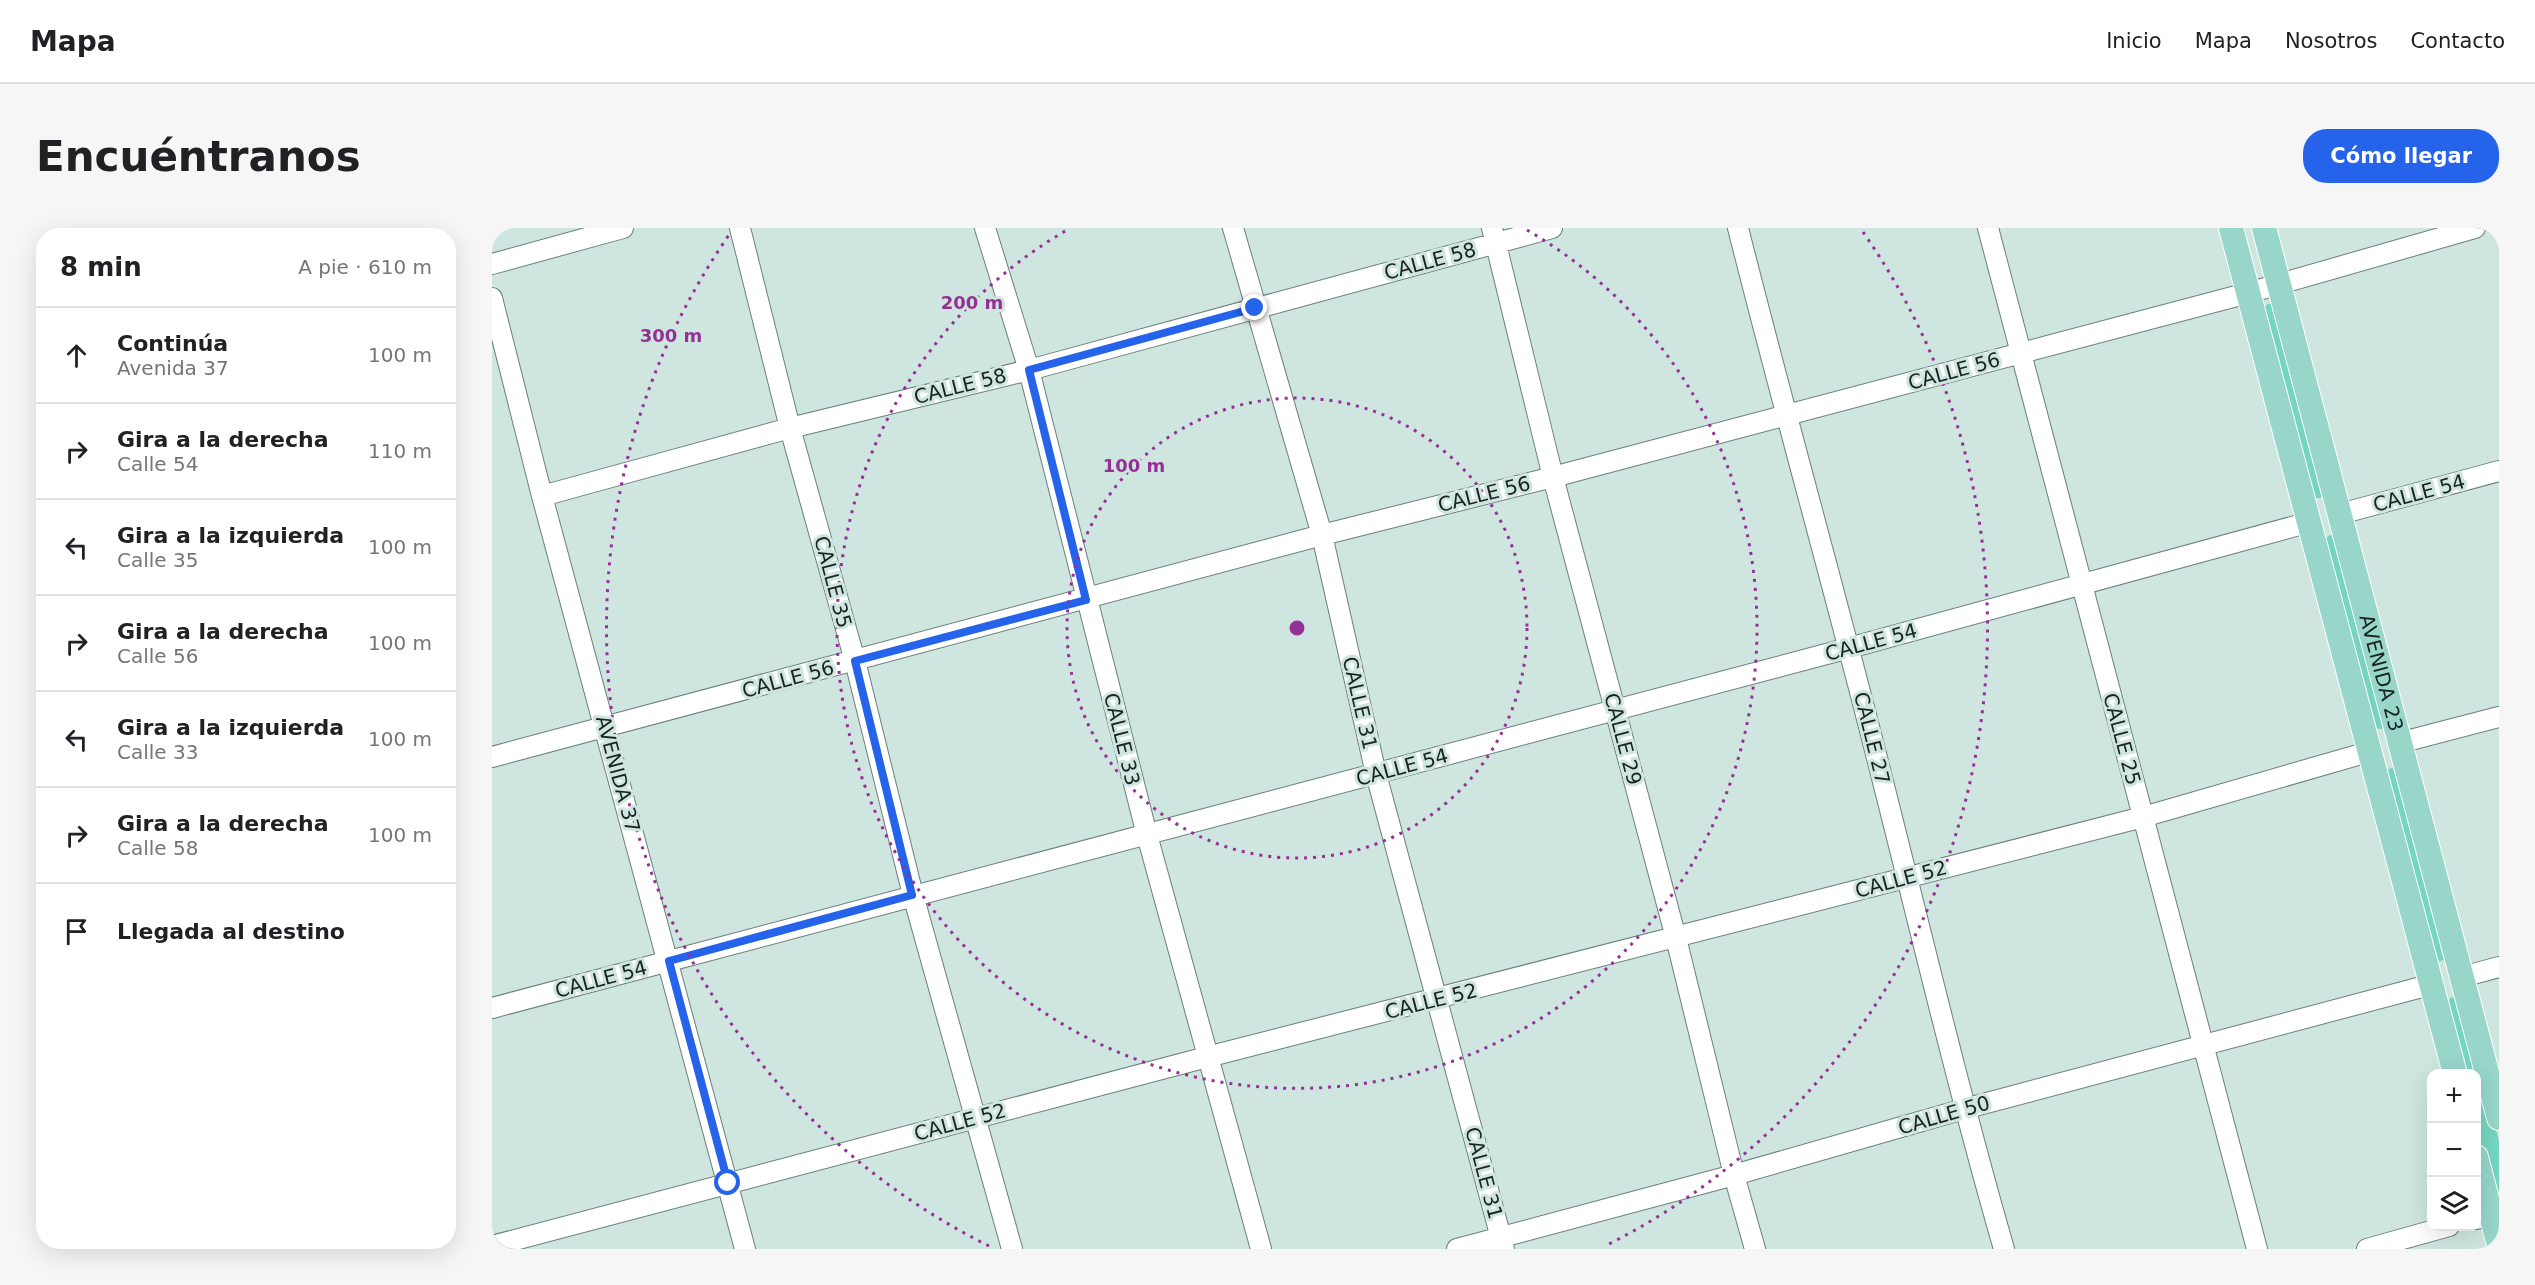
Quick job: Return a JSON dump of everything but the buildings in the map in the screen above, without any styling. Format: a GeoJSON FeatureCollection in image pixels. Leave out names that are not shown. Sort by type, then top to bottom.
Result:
{"type":"FeatureCollection","features":[{"type":"Feature","properties":{"kind":"main road","name":"AVENIDA 23"},"geometry":{"type":"LineString","coordinates":[[2231,228],[2454,1069]]}},
{"type":"Feature","properties":{"kind":"main road","name":"AVENIDA 23"},"geometry":{"type":"LineString","coordinates":[[2264,228],[2499,1118]]}},
{"type":"Feature","properties":{"kind":"main road"},"geometry":{"type":"LineString","coordinates":[[2310,522],[2340,514]]}},
{"type":"Feature","properties":{"kind":"main road"},"geometry":{"type":"LineString","coordinates":[[2368,752],[2399,743]]}},
{"type":"Feature","properties":{"kind":"main road"},"geometry":{"type":"LineString","coordinates":[[2433,984],[2462,977]]}},
{"type":"Feature","properties":{"kind":"main road"},"geometry":{"type":"LineString","coordinates":[[2480,1177],[2489,1216],[2499,1245]]}},
{"type":"Feature","properties":{"kind":"street"},"geometry":{"type":"LineString","coordinates":[[492,264],[623,228]]}},
{"type":"Feature","properties":{"kind":"street","name":"CALLE 35"},"geometry":{"type":"LineString","coordinates":[[740,228],[790,428],[855,661],[912,895],[1012,1249]]}},
{"type":"Feature","properties":{"kind":"street","name":"CALLE 33"},"geometry":{"type":"LineString","coordinates":[[985,228],[1029,370],[1147,835],[1262,1249]]}},
{"type":"Feature","properties":{"kind":"street","name":"CALLE 31"},"geometry":{"type":"LineString","coordinates":[[1233,228],[1322,535],[1376,774],[1502,1243]]}},
{"type":"Feature","properties":{"kind":"street","name":"CALLE 58"},"geometry":{"type":"LineString","coordinates":[[542,496],[790,428],[1029,370],[1255,308],[1494,236],[1552,228]]}},
{"type":"Feature","properties":{"kind":"street","name":"CALLE 27"},"geometry":{"type":"LineString","coordinates":[[1738,228],[1785,416],[1849,648],[1964,1109],[2004,1249]]}},
{"type":"Feature","properties":{"kind":"street","name":"CALLE 25"},"geometry":{"type":"LineString","coordinates":[[1988,228],[2257,1249]]}},
{"type":"Feature","properties":{"kind":"street","name":"CALLE 56"},"geometry":{"type":"LineString","coordinates":[[492,758],[1322,535],[1553,477],[2279,285],[2475,228]]}},
{"type":"Feature","properties":{"kind":"street","name":"CALLE 29"},"geometry":{"type":"LineString","coordinates":[[1494,236],[1553,477],[1676,938],[1734,1175],[1755,1249]]}},
{"type":"Feature","properties":{"kind":"street","name":"AVENIDA 37"},"geometry":{"type":"LineString","coordinates":[[492,298],[542,496],[745,1249]]}},
{"type":"Feature","properties":{"kind":"street","name":"CALLE 54"},"geometry":{"type":"LineString","coordinates":[[2340,514],[2499,471]]}},
{"type":"Feature","properties":{"kind":"street","name":"CALLE 54"},"geometry":{"type":"LineString","coordinates":[[492,1008],[912,895],[1616,711],[2310,522]]}},
{"type":"Feature","properties":{"kind":"street"},"geometry":{"type":"LineString","coordinates":[[2399,743],[2499,717]]}},
{"type":"Feature","properties":{"kind":"street","name":"CALLE 52"},"geometry":{"type":"LineString","coordinates":[[492,1246],[1207,1057],[2143,817],[2368,752]]}},
{"type":"Feature","properties":{"kind":"street"},"geometry":{"type":"LineString","coordinates":[[2462,977],[2499,967]]}},
{"type":"Feature","properties":{"kind":"street","name":"CALLE 50"},"geometry":{"type":"LineString","coordinates":[[1457,1249],[1502,1243],[1964,1109],[2204,1047],[2433,984]]}},
{"type":"Feature","properties":{"kind":"street"},"geometry":{"type":"LineString","coordinates":[[2367,1249],[2434,1231]]}},
{"type":"Feature","properties":{"kind":"green space"},"geometry":{"type":"Polygon","coordinates":[[[2272,304],[2324,496],[2320,498],[2311,498],[2262,309],[2272,304]]]}},
{"type":"Feature","properties":{"kind":"green space"},"geometry":{"type":"Polygon","coordinates":[[[2330,535],[2335,536],[2386,726],[2382,729],[2373,728],[2323,540],[2330,535]]]}},
{"type":"Feature","properties":{"kind":"green space"},"geometry":{"type":"Polygon","coordinates":[[[2391,768],[2395,769],[2446,959],[2438,962],[2384,772],[2391,768]]]}},
{"type":"Feature","properties":{"kind":"green space"},"geometry":{"type":"Polygon","coordinates":[[[2452,997],[2457,998],[2462,1005],[2479,1069],[2462,1069],[2446,1002],[2452,997]]]}},
{"type":"Feature","properties":{"kind":"green space"},"geometry":{"type":"Polygon","coordinates":[[[2481,1075],[2499,1141],[2499,1192],[2491,1186],[2481,1145],[2481,1075]]]}},
{"type":"Feature","properties":{"kind":"route"},"geometry":{"type":"LineString","coordinates":[[728,1183],[669,961],[912,895],[855,661],[1086,600],[1029,370],[1255,308]]}}]}
